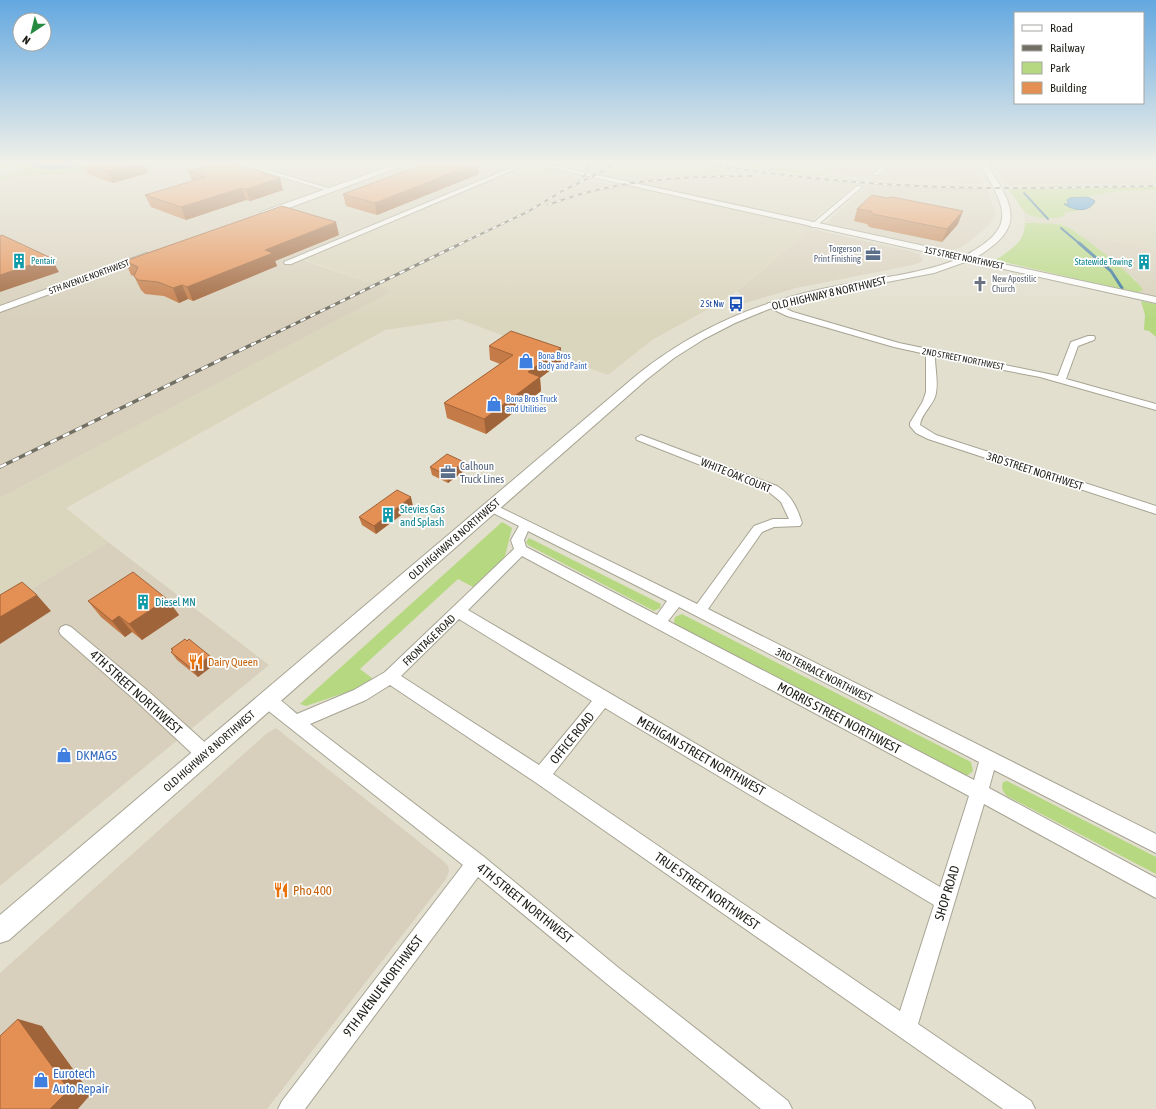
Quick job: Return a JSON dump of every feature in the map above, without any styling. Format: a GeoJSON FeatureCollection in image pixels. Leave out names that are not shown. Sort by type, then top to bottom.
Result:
{"type":"FeatureCollection","features":[{"type":"Feature","properties":{"kind":"street"},"geometry":{"type":"LineString","coordinates":[[252,218],[258,216]]}},
{"type":"Feature","properties":{"kind":"street"},"geometry":{"type":"LineString","coordinates":[[288,262],[400,216]]}},
{"type":"Feature","properties":{"kind":"street","name":"1ST STREET NORTHWEST"},"geometry":{"type":"LineString","coordinates":[[767,216],[968,258],[1156,300]]}},
{"type":"Feature","properties":{"kind":"street"},"geometry":{"type":"LineString","coordinates":[[813,226],[825,216]]}},
{"type":"Feature","properties":{"kind":"street"},"geometry":{"type":"LineString","coordinates":[[968,258],[994,240],[1006,226],[1009,216]]}},
{"type":"Feature","properties":{"kind":"street"},"geometry":{"type":"LineString","coordinates":[[913,247],[931,258],[933,262],[927,271]]}},
{"type":"Feature","properties":{"kind":"street","name":"5TH AVENUE NORTHWEST"},"geometry":{"type":"LineString","coordinates":[[0,309],[152,254]]}},
{"type":"Feature","properties":{"kind":"street","name":"OLD HIGHWAY 8 NORTHWEST"},"geometry":{"type":"LineString","coordinates":[[0,931],[642,377],[677,350],[719,326],[771,305],[824,292],[927,271],[968,258]]}},
{"type":"Feature","properties":{"kind":"street","name":"2ND STREET NORTHWEST"},"geometry":{"type":"LineString","coordinates":[[771,305],[790,314],[931,353],[1015,369],[1061,380],[1156,407]]}},
{"type":"Feature","properties":{"kind":"street"},"geometry":{"type":"LineString","coordinates":[[1061,380],[1074,344],[1091,338]]}},
{"type":"Feature","properties":{"kind":"street","name":"3RD STREET NORTHWEST"},"geometry":{"type":"LineString","coordinates":[[931,353],[931,391],[928,402],[915,421],[916,428],[932,437],[1156,510]]}},
{"type":"Feature","properties":{"kind":"street","name":"WHITE OAK COURT"},"geometry":{"type":"LineString","coordinates":[[641,438],[772,489],[783,495],[791,508],[796,523],[773,523],[758,529],[699,611]]}},
{"type":"Feature","properties":{"kind":"street","name":"3RD TERRACE NORTHWEST"},"geometry":{"type":"LineString","coordinates":[[491,507],[699,611],[1156,844]]}},
{"type":"Feature","properties":{"kind":"street"},"geometry":{"type":"LineString","coordinates":[[521,550],[517,543],[517,539],[526,525]]}},
{"type":"Feature","properties":{"kind":"street","name":"FRONTAGE ROAD"},"geometry":{"type":"LineString","coordinates":[[296,722],[360,695],[390,677],[521,550]]}},
{"type":"Feature","properties":{"kind":"street","name":"MORRIS STREET NORTHWEST"},"geometry":{"type":"LineString","coordinates":[[521,550],[979,792],[1156,888]]}},
{"type":"Feature","properties":{"kind":"street"},"geometry":{"type":"LineString","coordinates":[[659,622],[676,600]]}},
{"type":"Feature","properties":{"kind":"street","name":"MEHIGAN STREET NORTHWEST"},"geometry":{"type":"LineString","coordinates":[[458,612],[944,900]]}},
{"type":"Feature","properties":{"kind":"street","name":"4TH STREET NORTHWEST"},"geometry":{"type":"LineString","coordinates":[[66,631],[142,696],[205,754]]}},
{"type":"Feature","properties":{"kind":"street","name":"TRUE STREET NORTHWEST"},"geometry":{"type":"LineString","coordinates":[[390,677],[541,776],[1023,1109]]}},
{"type":"Feature","properties":{"kind":"street","name":"OFFICE ROAD"},"geometry":{"type":"LineString","coordinates":[[541,776],[603,699]]}},
{"type":"Feature","properties":{"kind":"street","name":"4TH STREET NORTHWEST"},"geometry":{"type":"LineString","coordinates":[[267,700],[476,863],[613,976],[780,1109]]}},
{"type":"Feature","properties":{"kind":"street","name":"SHOP ROAD"},"geometry":{"type":"LineString","coordinates":[[906,1028],[944,900],[989,758]]}},
{"type":"Feature","properties":{"kind":"street","name":"9TH AVENUE NORTHWEST"},"geometry":{"type":"LineString","coordinates":[[290,1109],[476,863]]}},
{"type":"Feature","properties":{"kind":"shaded area"},"geometry":{"type":"Polygon","coordinates":[[[0,216],[407,216],[303,260],[393,291],[0,498],[0,216]]]}},
{"type":"Feature","properties":{"kind":"shaded area"},"geometry":{"type":"Polygon","coordinates":[[[406,216],[818,216],[812,221],[811,229],[734,293],[712,307],[652,340],[608,375],[459,319],[385,330],[66,508],[108,542],[0,608],[0,498],[392,291],[303,259],[406,216]]]}},
{"type":"Feature","properties":{"kind":"shaded area"},"geometry":{"type":"Polygon","coordinates":[[[834,216],[994,216],[994,219],[988,226],[974,238],[960,248],[950,250],[826,225],[826,223],[834,216]]]}},
{"type":"Feature","properties":{"kind":"shaded area"},"geometry":{"type":"Polygon","coordinates":[[[1024,216],[1037,216],[1043,218],[1062,216],[1156,216],[1156,250],[1078,234],[1064,225],[1025,223],[1024,216]]]}},
{"type":"Feature","properties":{"kind":"shaded area"},"geometry":{"type":"Polygon","coordinates":[[[811,229],[910,251],[919,254],[923,260],[913,265],[796,288],[742,304],[745,299],[737,291],[811,229]]]}},
{"type":"Feature","properties":{"kind":"shaded area"},"geometry":{"type":"Polygon","coordinates":[[[1078,234],[1156,250],[1156,297],[1137,293],[1141,292],[1135,279],[1078,234]]]}},
{"type":"Feature","properties":{"kind":"shaded area"},"geometry":{"type":"Polygon","coordinates":[[[108,542],[269,665],[0,886],[0,608],[108,542]]]}},
{"type":"Feature","properties":{"kind":"shaded area"},"geometry":{"type":"Polygon","coordinates":[[[276,728],[442,860],[448,866],[449,871],[446,879],[267,1109],[0,1109],[0,973],[267,733],[276,728]]]}},
{"type":"Feature","properties":{"kind":"green space"},"geometry":{"type":"Polygon","coordinates":[[[1031,216],[1065,216],[1043,218],[1031,216]]]}},
{"type":"Feature","properties":{"kind":"green space"},"geometry":{"type":"Polygon","coordinates":[[[1025,223],[1045,223],[1065,226],[1094,245],[1130,276],[1143,290],[1137,293],[996,260],[1016,245],[1022,236],[1025,223]]]}},
{"type":"Feature","properties":{"kind":"green space"},"geometry":{"type":"Polygon","coordinates":[[[1141,301],[1156,304],[1156,337],[1149,331],[1144,330],[1145,315],[1141,301]]]}},
{"type":"Feature","properties":{"kind":"green space"},"geometry":{"type":"Polygon","coordinates":[[[502,522],[512,528],[504,560],[475,588],[458,579],[360,669],[372,678],[373,681],[365,686],[306,706],[300,704],[502,522]]]}},
{"type":"Feature","properties":{"kind":"green space"},"geometry":{"type":"Polygon","coordinates":[[[529,538],[661,604],[660,608],[654,611],[528,545],[526,542],[529,538]]]}},
{"type":"Feature","properties":{"kind":"green space"},"geometry":{"type":"Polygon","coordinates":[[[682,614],[971,762],[973,771],[968,775],[965,775],[675,624],[675,617],[682,614]]]}},
{"type":"Feature","properties":{"kind":"green space"},"geometry":{"type":"Polygon","coordinates":[[[1007,781],[1156,857],[1156,874],[1007,796],[1003,792],[1002,787],[1003,782],[1007,781]]]}},
{"type":"Feature","properties":{"kind":"building"},"geometry":{"type":"Polygon","coordinates":[[[254,216],[315,216],[336,222],[265,250],[273,253],[187,287],[182,285],[173,288],[158,282],[138,280],[134,276],[138,267],[125,261],[254,216]]]}},
{"type":"Feature","properties":{"kind":"building"},"geometry":{"type":"Polygon","coordinates":[[[882,216],[959,216],[947,229],[882,216]]]}},
{"type":"Feature","properties":{"kind":"building"},"geometry":{"type":"Polygon","coordinates":[[[2,235],[51,258],[0,275],[0,236],[2,235]]]}},
{"type":"Feature","properties":{"kind":"building"},"geometry":{"type":"Polygon","coordinates":[[[511,331],[561,348],[528,372],[540,377],[484,419],[444,403],[513,355],[489,346],[511,331]]]}},
{"type":"Feature","properties":{"kind":"building"},"geometry":{"type":"Polygon","coordinates":[[[447,454],[464,462],[446,475],[430,467],[447,454]]]}},
{"type":"Feature","properties":{"kind":"building"},"geometry":{"type":"Polygon","coordinates":[[[397,490],[411,497],[374,526],[359,517],[397,490]]]}},
{"type":"Feature","properties":{"kind":"building"},"geometry":{"type":"Polygon","coordinates":[[[133,572],[167,599],[129,624],[119,616],[112,621],[88,601],[133,572]]]}},
{"type":"Feature","properties":{"kind":"building"},"geometry":{"type":"Polygon","coordinates":[[[22,582],[37,595],[0,617],[0,595],[22,582]]]}},
{"type":"Feature","properties":{"kind":"building"},"geometry":{"type":"Polygon","coordinates":[[[185,639],[187,641],[189,639],[210,656],[192,669],[171,652],[173,650],[171,649],[185,639]]]}},
{"type":"Feature","properties":{"kind":"building","name":"Eurotech Auto Repair"},"geometry":{"type":"Polygon","coordinates":[[[18,1019],[69,1090],[50,1109],[0,1109],[0,1036],[18,1019]]]}},
{"type":"Feature","properties":{"kind":"waterway"},"geometry":{"type":"LineString","coordinates":[[1045,216],[1048,219]]}},
{"type":"Feature","properties":{"kind":"waterway"},"geometry":{"type":"LineString","coordinates":[[1061,228],[1080,244]]}},
{"type":"Feature","properties":{"kind":"waterway"},"geometry":{"type":"LineString","coordinates":[[1079,243],[1111,271],[1122,288]]}},
{"type":"Feature","properties":{"kind":"railway"},"geometry":{"type":"LineString","coordinates":[[460,244],[519,216]]}},
{"type":"Feature","properties":{"kind":"railway"},"geometry":{"type":"LineString","coordinates":[[251,345],[462,243]]}},
{"type":"Feature","properties":{"kind":"railway"},"geometry":{"type":"LineString","coordinates":[[0,467],[253,344]]}},
{"type":"Feature","properties":{"kind":"place","name":"Torgerson Print Finishing"},"geometry":{"type":"Point","coordinates":[873,254]}},
{"type":"Feature","properties":{"kind":"place","name":"Pentair"},"geometry":{"type":"Point","coordinates":[19,261]}},
{"type":"Feature","properties":{"kind":"place","name":"Statewide Towing"},"geometry":{"type":"Point","coordinates":[1144,262]}},
{"type":"Feature","properties":{"kind":"place","name":"New Apostilic Church"},"geometry":{"type":"Point","coordinates":[980,284]}},
{"type":"Feature","properties":{"kind":"place","name":"2 St Nw"},"geometry":{"type":"Point","coordinates":[736,304]}},
{"type":"Feature","properties":{"kind":"place","name":"Bona Bros Body and Paint"},"geometry":{"type":"Point","coordinates":[526,361]}},
{"type":"Feature","properties":{"kind":"place","name":"Bona Bros Truck and Utilities"},"geometry":{"type":"Point","coordinates":[494,404]}},
{"type":"Feature","properties":{"kind":"place","name":"Calhoun Truck Lines"},"geometry":{"type":"Point","coordinates":[448,472]}},
{"type":"Feature","properties":{"kind":"place","name":"Stevies Gas and Splash"},"geometry":{"type":"Point","coordinates":[388,515]}},
{"type":"Feature","properties":{"kind":"place","name":"Diesel MN"},"geometry":{"type":"Point","coordinates":[143,602]}},
{"type":"Feature","properties":{"kind":"place","name":"Dairy Queen"},"geometry":{"type":"Point","coordinates":[196,662]}},
{"type":"Feature","properties":{"kind":"place","name":"DKMAGS"},"geometry":{"type":"Point","coordinates":[64,755]}},
{"type":"Feature","properties":{"kind":"place","name":"Pho 400"},"geometry":{"type":"Point","coordinates":[281,890]}},
{"type":"Feature","properties":{"kind":"place","name":"Eurotech Auto Repair"},"geometry":{"type":"Point","coordinates":[41,1080]}}]}
